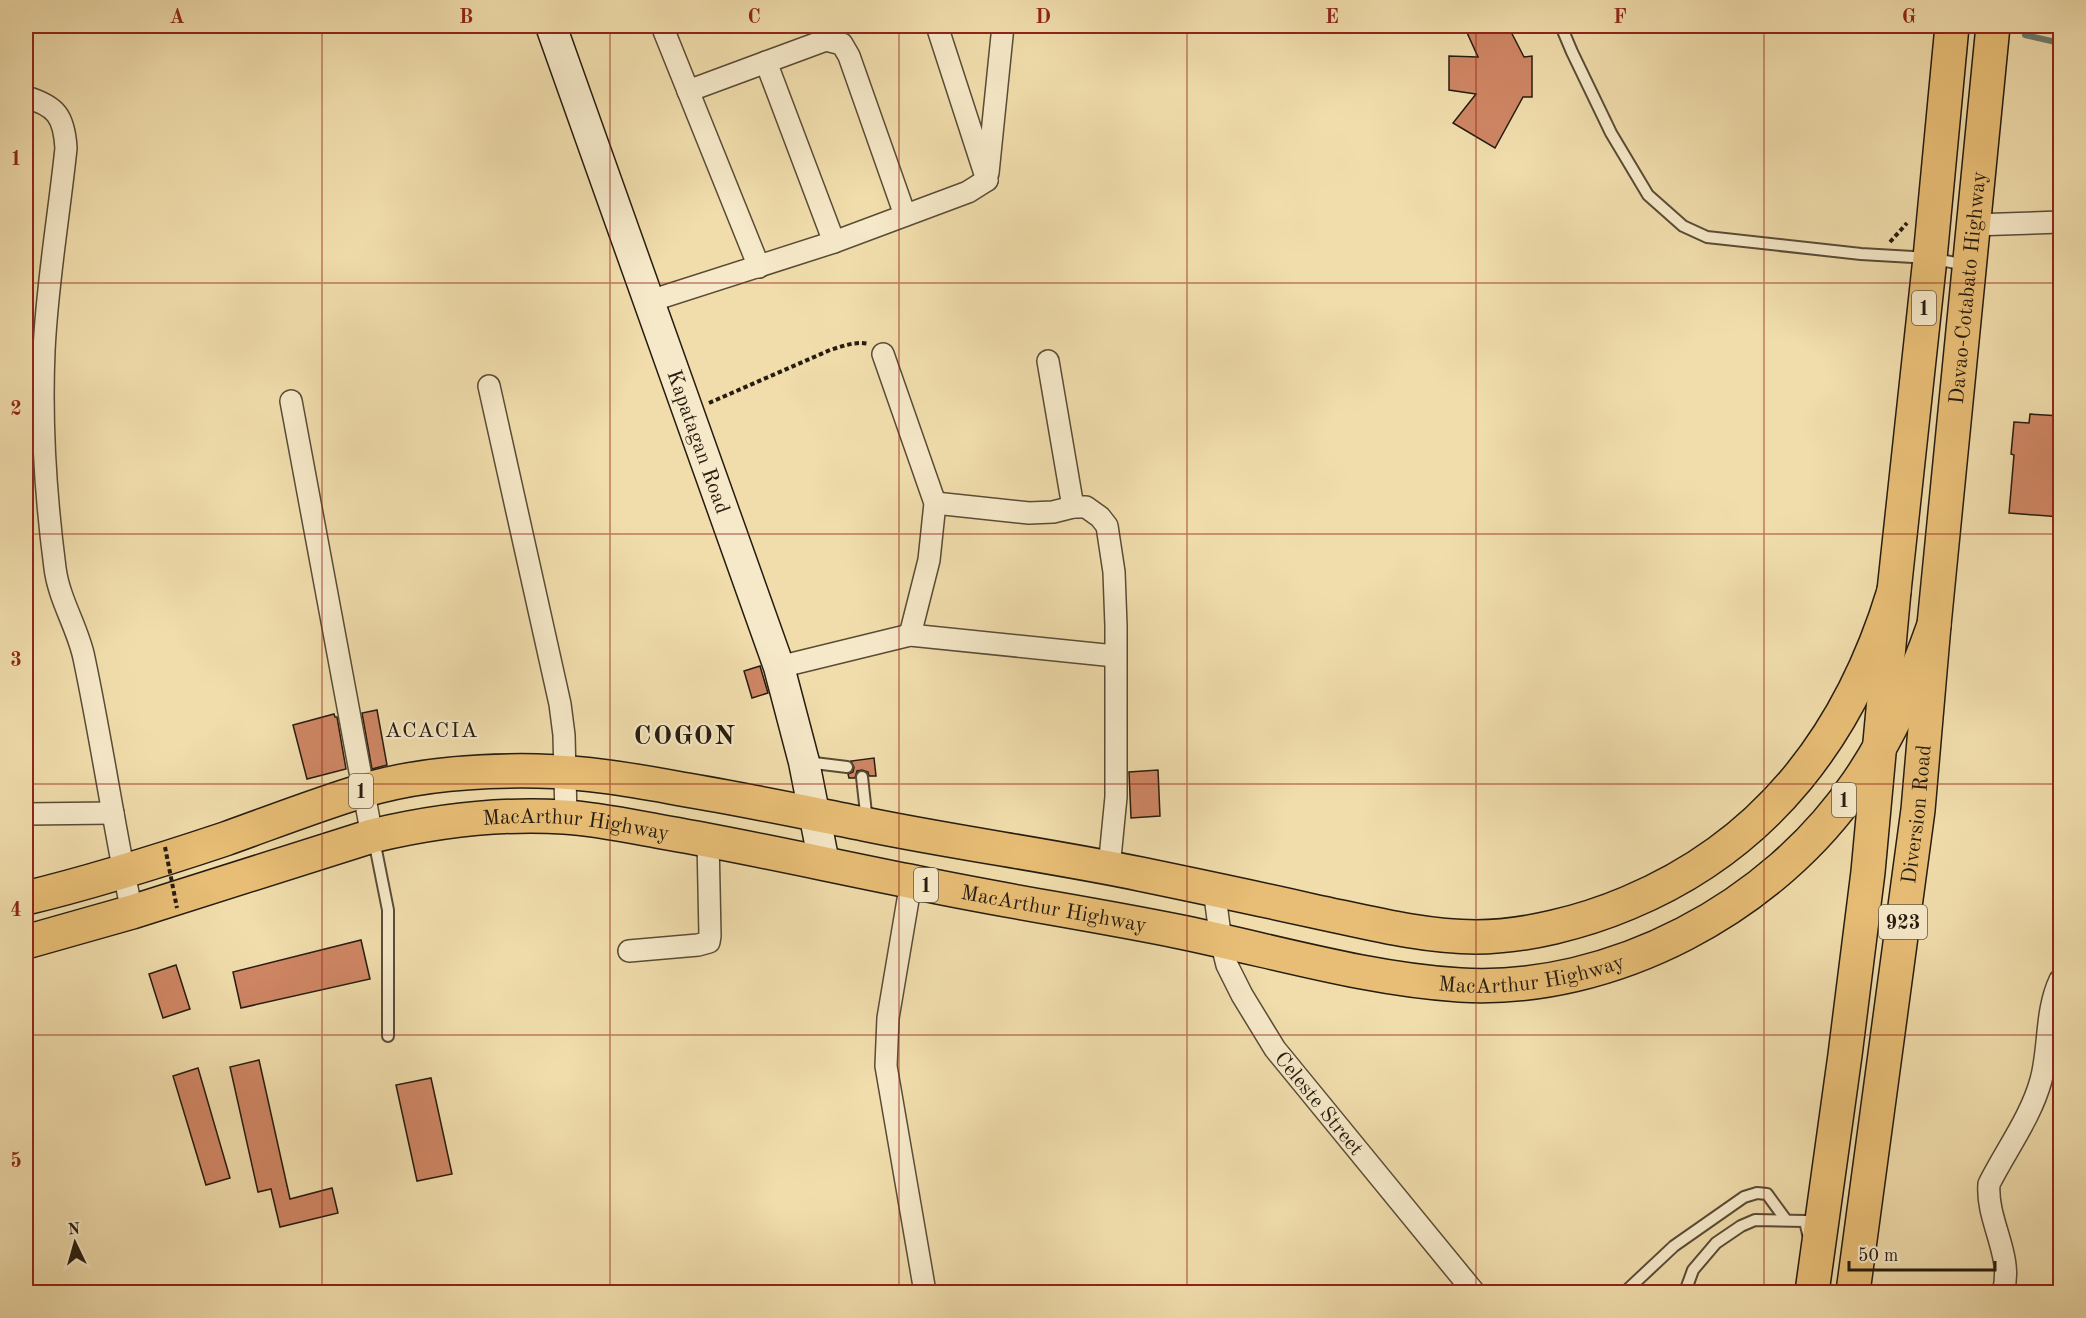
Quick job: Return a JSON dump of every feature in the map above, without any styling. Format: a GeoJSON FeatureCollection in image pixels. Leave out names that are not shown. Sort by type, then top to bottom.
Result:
{"type":"FeatureCollection","features":[{"type":"Feature","properties":{"kind":"highway","name":"Davao-Cotabato Highway"},"geometry":{"type":"LineString","coordinates":[[1894,591],[1930,258],[1952,26]]}},
{"type":"Feature","properties":{"kind":"highway","name":"Davao-Cotabato Highway"},"geometry":{"type":"LineString","coordinates":[[1941,550],[1993,26]]}},
{"type":"Feature","properties":{"kind":"highway","name":"Diversion Road"},"geometry":{"type":"LineString","coordinates":[[1853,1293],[1918,810],[1941,550]]}},
{"type":"Feature","properties":{"kind":"highway","name":"Diversion Road"},"geometry":{"type":"LineString","coordinates":[[1813,1281],[1868,872],[1894,591]]}},
{"type":"Feature","properties":{"kind":"highway","name":"MacArthur Highway"},"geometry":{"type":"LineString","coordinates":[[26,897],[124,871],[363,790],[454,774],[531,771],[597,775],[814,813],[867,825],[1110,868],[1427,933],[1478,937],[1564,925],[1602,914],[1644,896],[1709,860],[1742,835],[1781,798],[1806,769],[1843,712],[1883,628],[1894,591]]}},
{"type":"Feature","properties":{"kind":"highway","name":"MacArthur Highway"},"geometry":{"type":"LineString","coordinates":[[26,942],[132,912],[372,836],[456,820],[566,817],[708,840],[911,882],[1221,941],[1317,963],[1403,978],[1459,985],[1500,985],[1541,980],[1616,963],[1688,932],[1747,896],[1804,848],[1858,783],[1879,748],[1913,681],[1934,625]]}},
{"type":"Feature","properties":{"kind":"highway"},"geometry":{"type":"LineString","coordinates":[[1804,848],[1824,836],[1840,835],[1854,843],[1868,872]]}},
{"type":"Feature","properties":{"kind":"main road","name":"Kapatagan Road"},"geometry":{"type":"LineString","coordinates":[[551,26],[779,667],[804,762],[824,863]]}},
{"type":"Feature","properties":{"kind":"street"},"geometry":{"type":"LineString","coordinates":[[662,26],[759,267]]}},
{"type":"Feature","properties":{"kind":"street"},"geometry":{"type":"LineString","coordinates":[[938,26],[987,180]]}},
{"type":"Feature","properties":{"kind":"street"},"geometry":{"type":"LineString","coordinates":[[987,180],[1004,26]]}},
{"type":"Feature","properties":{"kind":"street"},"geometry":{"type":"LineString","coordinates":[[688,91],[826,40],[842,44],[849,56],[905,215]]}},
{"type":"Feature","properties":{"kind":"street"},"geometry":{"type":"LineString","coordinates":[[766,62],[834,242]]}},
{"type":"Feature","properties":{"kind":"street"},"geometry":{"type":"LineString","coordinates":[[26,97],[50,107],[58,114],[66,138],[48,294],[44,351],[43,412],[46,472],[55,570],[67,612],[83,654],[132,912]]}},
{"type":"Feature","properties":{"kind":"street"},"geometry":{"type":"LineString","coordinates":[[650,301],[834,242],[968,192],[987,180]]}},
{"type":"Feature","properties":{"kind":"street"},"geometry":{"type":"LineString","coordinates":[[1973,225],[2061,222]]}},
{"type":"Feature","properties":{"kind":"street"},"geometry":{"type":"LineString","coordinates":[[883,354],[935,503],[929,560],[910,635]]}},
{"type":"Feature","properties":{"kind":"street"},"geometry":{"type":"LineString","coordinates":[[1048,361],[1073,507]]}},
{"type":"Feature","properties":{"kind":"street"},"geometry":{"type":"LineString","coordinates":[[489,386],[560,704],[564,735],[566,817]]}},
{"type":"Feature","properties":{"kind":"street"},"geometry":{"type":"LineString","coordinates":[[291,401],[372,836]]}},
{"type":"Feature","properties":{"kind":"street"},"geometry":{"type":"LineString","coordinates":[[935,503],[1029,513],[1086,507],[1100,517],[1107,526],[1114,572],[1115,656],[1116,797],[1110,868]]}},
{"type":"Feature","properties":{"kind":"street"},"geometry":{"type":"LineString","coordinates":[[779,667],[910,635],[1115,656]]}},
{"type":"Feature","properties":{"kind":"street"},"geometry":{"type":"LineString","coordinates":[[26,814],[113,813]]}},
{"type":"Feature","properties":{"kind":"street"},"geometry":{"type":"LineString","coordinates":[[629,951],[709,942],[708,840]]}},
{"type":"Feature","properties":{"kind":"street"},"geometry":{"type":"LineString","coordinates":[[911,882],[888,1018],[885,1066],[926,1293]]}},
{"type":"Feature","properties":{"kind":"street","name":"Celeste Street"},"geometry":{"type":"LineString","coordinates":[[1214,889],[1221,941],[1227,965],[1242,995],[1275,1049],[1474,1293]]}},
{"type":"Feature","properties":{"kind":"street"},"geometry":{"type":"LineString","coordinates":[[2003,1293],[2006,1272],[2003,1254],[1990,1215],[1989,1184],[2034,1102],[2041,1079],[2050,1005],[2061,980]]}},
{"type":"Feature","properties":{"kind":"lane"},"geometry":{"type":"LineString","coordinates":[[1561,26],[1611,133],[1648,195],[1683,226],[1707,237],[1860,254],[1930,258],[1969,265]]}},
{"type":"Feature","properties":{"kind":"lane"},"geometry":{"type":"LineString","coordinates":[[804,762],[848,767]]}},
{"type":"Feature","properties":{"kind":"lane"},"geometry":{"type":"LineString","coordinates":[[862,777],[867,825]]}},
{"type":"Feature","properties":{"kind":"lane"},"geometry":{"type":"LineString","coordinates":[[372,836],[388,910],[388,1036]]}},
{"type":"Feature","properties":{"kind":"lane"},"geometry":{"type":"LineString","coordinates":[[1625,1293],[1674,1246],[1744,1197],[1757,1193],[1767,1194],[1786,1220]]}},
{"type":"Feature","properties":{"kind":"lane"},"geometry":{"type":"LineString","coordinates":[[1685,1293],[1693,1270],[1716,1243],[1741,1226],[1755,1220],[1805,1221],[1813,1281]]}},
{"type":"Feature","properties":{"kind":"path"},"geometry":{"type":"LineString","coordinates":[[689,412],[850,344],[861,342],[868,344],[877,347],[883,354]]}},
{"type":"Feature","properties":{"kind":"path"},"geometry":{"type":"LineString","coordinates":[[165,847],[177,908]]}},
{"type":"Feature","properties":{"kind":"building"},"geometry":{"type":"Polygon","coordinates":[[[1464,26],[1508,26],[1524,57],[1532,56],[1532,97],[1523,97],[1495,148],[1453,123],[1476,94],[1449,90],[1449,56],[1478,57],[1464,26]]]}},
{"type":"Feature","properties":{"kind":"building"},"geometry":{"type":"Polygon","coordinates":[[[2030,414],[2061,416],[2061,517],[2009,513],[2014,455],[2011,454],[2014,422],[2029,423],[2030,414]]]}},
{"type":"Feature","properties":{"kind":"building"},"geometry":{"type":"Polygon","coordinates":[[[760,666],[768,693],[752,698],[744,671],[760,666]]]}},
{"type":"Feature","properties":{"kind":"building"},"geometry":{"type":"Polygon","coordinates":[[[377,710],[387,765],[372,769],[362,713],[377,710]]]}},
{"type":"Feature","properties":{"kind":"building"},"geometry":{"type":"Polygon","coordinates":[[[334,714],[337,717],[346,769],[307,779],[293,725],[334,714]]]}},
{"type":"Feature","properties":{"kind":"building"},"geometry":{"type":"Polygon","coordinates":[[[874,758],[876,776],[869,776],[868,772],[862,770],[857,771],[855,778],[849,778],[848,774],[853,772],[854,767],[851,761],[874,758]]]}},
{"type":"Feature","properties":{"kind":"building"},"geometry":{"type":"Polygon","coordinates":[[[1158,770],[1160,816],[1131,818],[1129,772],[1158,770]]]}},
{"type":"Feature","properties":{"kind":"building"},"geometry":{"type":"Polygon","coordinates":[[[361,940],[370,979],[241,1008],[233,972],[361,940]]]}},
{"type":"Feature","properties":{"kind":"building"},"geometry":{"type":"Polygon","coordinates":[[[176,965],[190,1009],[163,1018],[149,974],[176,965]]]}},
{"type":"Feature","properties":{"kind":"building"},"geometry":{"type":"Polygon","coordinates":[[[259,1060],[290,1199],[332,1188],[338,1213],[280,1227],[271,1189],[258,1192],[230,1067],[259,1060]]]}},
{"type":"Feature","properties":{"kind":"building"},"geometry":{"type":"Polygon","coordinates":[[[198,1068],[230,1178],[206,1185],[173,1076],[198,1068]]]}},
{"type":"Feature","properties":{"kind":"building"},"geometry":{"type":"Polygon","coordinates":[[[431,1078],[452,1174],[417,1181],[396,1085],[431,1078]]]}},
{"type":"Feature","properties":{"kind":"waterway"},"geometry":{"type":"LineString","coordinates":[[2025,35],[2060,43]]}},
{"type":"Feature","properties":{"kind":"district","name":"ACACIA"},"geometry":{"type":"Point","coordinates":[432,729]}},
{"type":"Feature","properties":{"kind":"district","name":"COGON"},"geometry":{"type":"Point","coordinates":[685,735]}}]}
